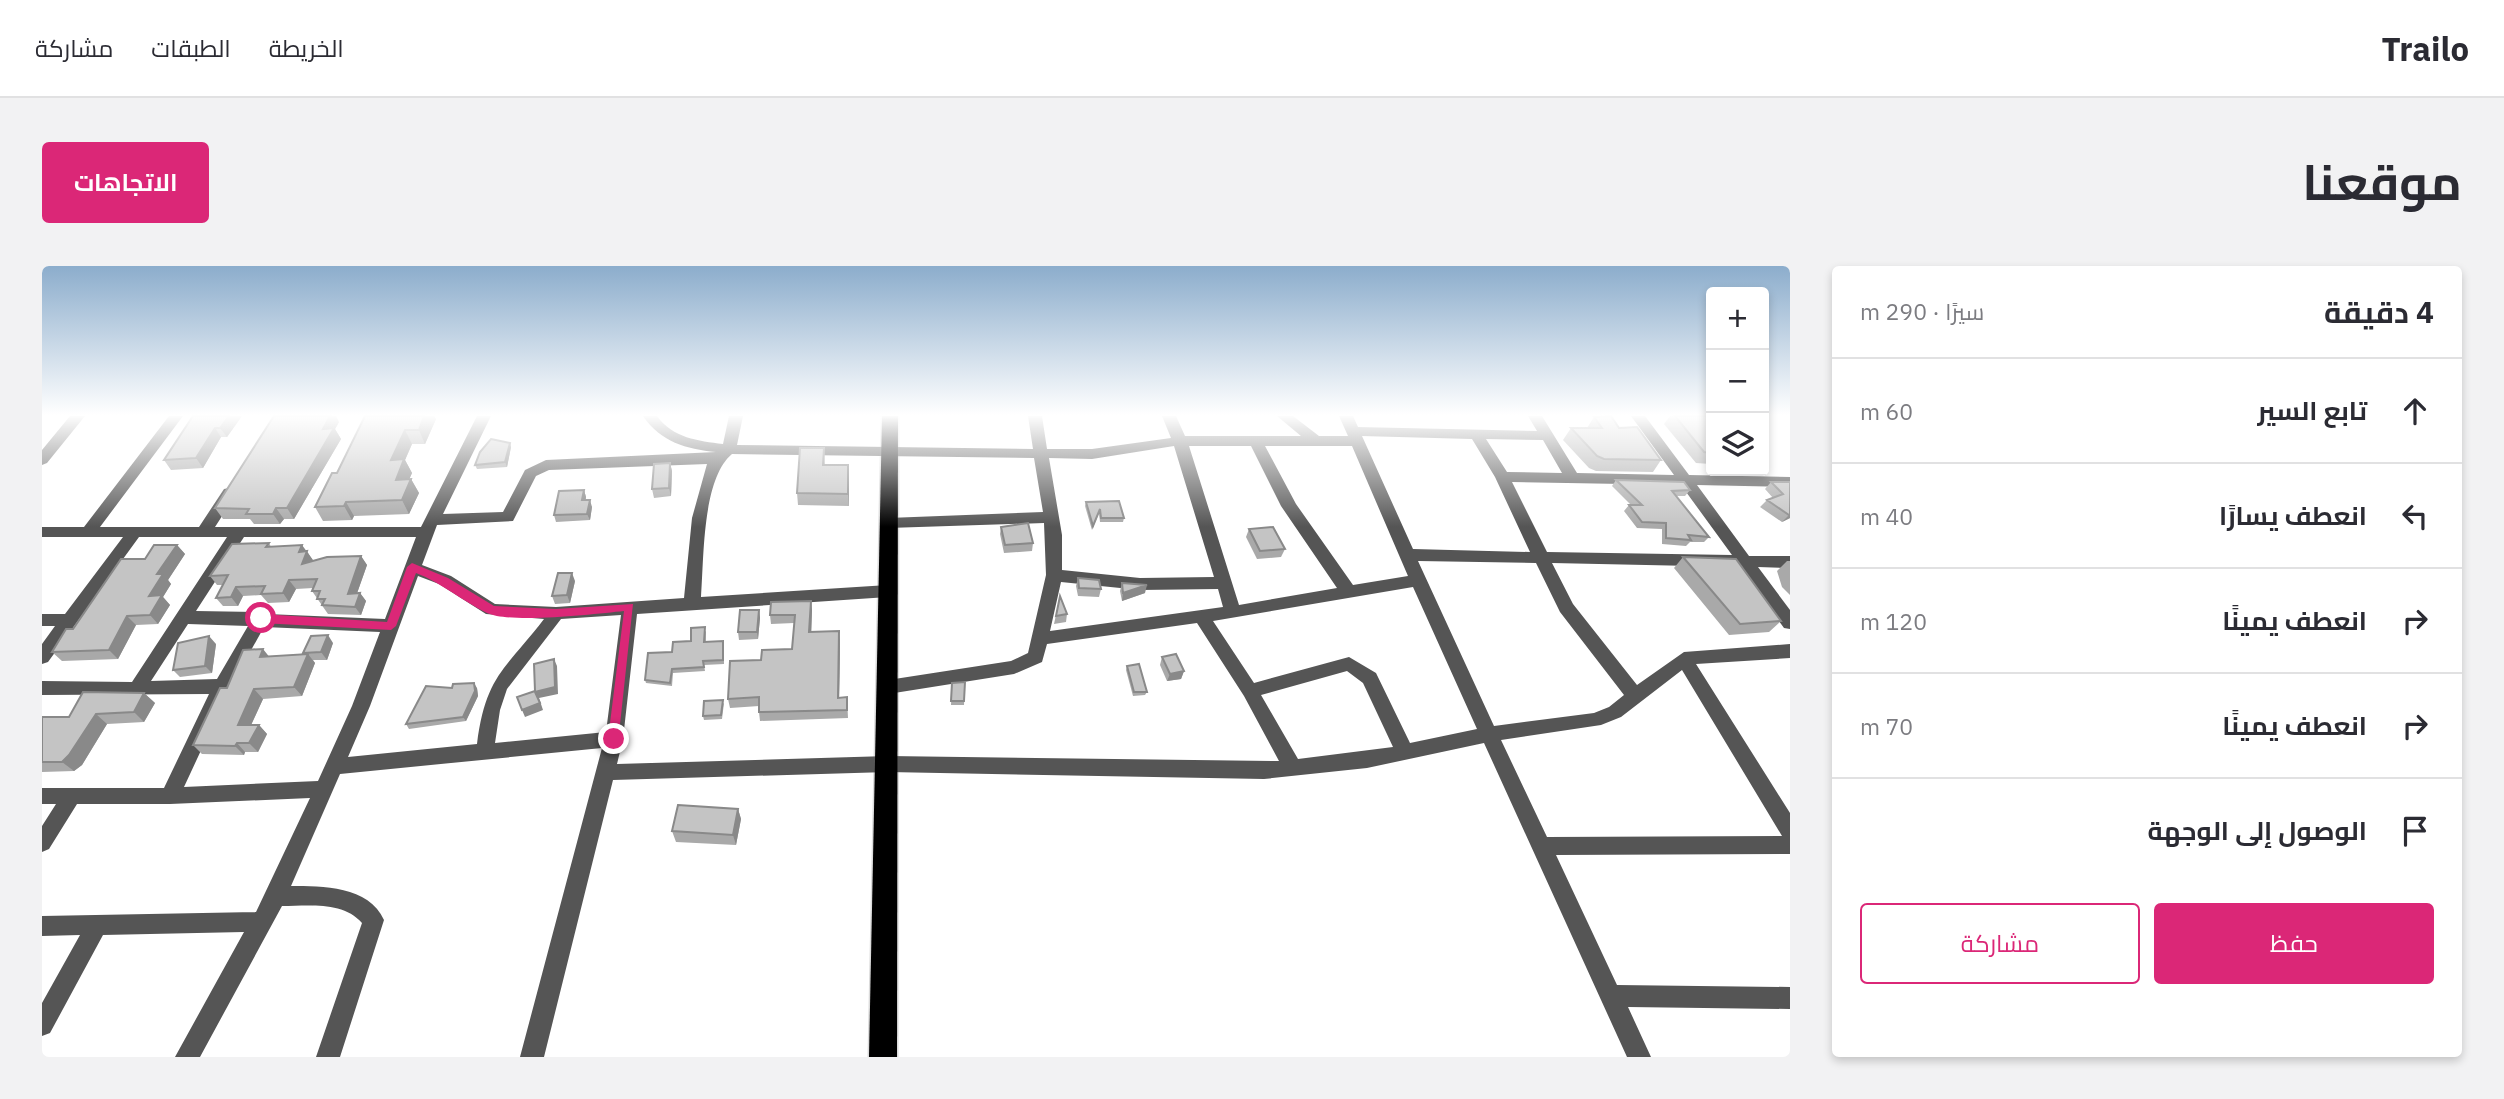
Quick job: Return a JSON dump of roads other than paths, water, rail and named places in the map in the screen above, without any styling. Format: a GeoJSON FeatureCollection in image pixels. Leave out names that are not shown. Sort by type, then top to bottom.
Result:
{"type":"FeatureCollection","features":[{"type":"Feature","properties":{"kind":"highway"},"geometry":{"type":"LineString","coordinates":[[883,1057],[889,453]]}},
{"type":"Feature","properties":{"kind":"street"},"geometry":{"type":"LineString","coordinates":[[88,532],[148,453]]}},
{"type":"Feature","properties":{"kind":"street"},"geometry":{"type":"LineString","coordinates":[[187,1057],[276,896],[326,789],[428,526],[465,453]]}},
{"type":"Feature","properties":{"kind":"street"},"geometry":{"type":"LineString","coordinates":[[42,532],[203,533],[428,526],[508,517],[530,473],[546,465],[723,454],[813,453]]}},
{"type":"Feature","properties":{"kind":"street"},"geometry":{"type":"LineString","coordinates":[[958,453],[1073,453]]}},
{"type":"Feature","properties":{"kind":"street"},"geometry":{"type":"LineString","coordinates":[[1184,453],[1233,612]]}},
{"type":"Feature","properties":{"kind":"street"},"geometry":{"type":"LineString","coordinates":[[1262,453],[1289,506],[1349,592]]}},
{"type":"Feature","properties":{"kind":"street"},"geometry":{"type":"LineString","coordinates":[[1361,453],[1417,580],[1488,734],[1544,846],[1639,1057]]}},
{"type":"Feature","properties":{"kind":"street"},"geometry":{"type":"LineString","coordinates":[[1488,453],[1566,608],[1635,695]]}},
{"type":"Feature","properties":{"kind":"street"},"geometry":{"type":"LineString","coordinates":[[1557,453],[1574,480]]}},
{"type":"Feature","properties":{"kind":"street"},"geometry":{"type":"LineString","coordinates":[[1666,453],[1790,623]]}},
{"type":"Feature","properties":{"kind":"street"},"geometry":{"type":"LineString","coordinates":[[692,602],[700,518],[710,471],[723,454]]}},
{"type":"Feature","properties":{"kind":"street"},"geometry":{"type":"LineString","coordinates":[[888,687],[1014,667],[1036,657],[1054,575],[1051,517],[1040,454]]}},
{"type":"Feature","properties":{"kind":"street"},"geometry":{"type":"LineString","coordinates":[[203,533],[240,475]]}},
{"type":"Feature","properties":{"kind":"street"},"geometry":{"type":"LineString","coordinates":[[1502,477],[1790,482]]}},
{"type":"Feature","properties":{"kind":"street"},"geometry":{"type":"LineString","coordinates":[[888,523],[1051,517]]}},
{"type":"Feature","properties":{"kind":"street"},"geometry":{"type":"LineString","coordinates":[[42,657],[135,532]]}},
{"type":"Feature","properties":{"kind":"street"},"geometry":{"type":"LineString","coordinates":[[137,689],[239,532]]}},
{"type":"Feature","properties":{"kind":"street"},"geometry":{"type":"LineString","coordinates":[[1406,555],[1790,562]]}},
{"type":"Feature","properties":{"kind":"street"},"geometry":{"type":"LineString","coordinates":[[412,567],[445,580],[492,610],[556,613],[888,591]]}},
{"type":"Feature","properties":{"kind":"street"},"geometry":{"type":"LineString","coordinates":[[1054,575],[1140,584],[1222,583]]}},
{"type":"Feature","properties":{"kind":"street"},"geometry":{"type":"LineString","coordinates":[[1038,639],[1233,612],[1417,580]]}},
{"type":"Feature","properties":{"kind":"street"},"geometry":{"type":"LineString","coordinates":[[531,1057],[614,739],[630,606]]}},
{"type":"Feature","properties":{"kind":"street"},"geometry":{"type":"LineString","coordinates":[[485,751],[492,704],[500,685],[548,629],[556,613]]}},
{"type":"Feature","properties":{"kind":"street"},"geometry":{"type":"LineString","coordinates":[[1201,616],[1250,691],[1293,768]]}},
{"type":"Feature","properties":{"kind":"street"},"geometry":{"type":"LineString","coordinates":[[184,617],[261,618],[391,626]]}},
{"type":"Feature","properties":{"kind":"street"},"geometry":{"type":"LineString","coordinates":[[170,796],[222,686],[261,618]]}},
{"type":"Feature","properties":{"kind":"street"},"geometry":{"type":"LineString","coordinates":[[42,620],[70,620]]}},
{"type":"Feature","properties":{"kind":"street"},"geometry":{"type":"LineString","coordinates":[[605,772],[888,764],[1264,771],[1367,760],[1488,734],[1595,720],[1615,712],[1684,659],[1790,651]]}},
{"type":"Feature","properties":{"kind":"street"},"geometry":{"type":"LineString","coordinates":[[1684,659],[1790,831]]}},
{"type":"Feature","properties":{"kind":"street"},"geometry":{"type":"LineString","coordinates":[[1250,691],[1349,664],[1370,678],[1405,752]]}},
{"type":"Feature","properties":{"kind":"street"},"geometry":{"type":"LineString","coordinates":[[42,688],[222,686]]}},
{"type":"Feature","properties":{"kind":"street"},"geometry":{"type":"LineString","coordinates":[[335,766],[614,739]]}},
{"type":"Feature","properties":{"kind":"street"},"geometry":{"type":"LineString","coordinates":[[42,796],[170,796],[326,789]]}},
{"type":"Feature","properties":{"kind":"street"},"geometry":{"type":"LineString","coordinates":[[42,843],[72,796]]}},
{"type":"Feature","properties":{"kind":"street"},"geometry":{"type":"LineString","coordinates":[[1544,846],[1790,845]]}},
{"type":"Feature","properties":{"kind":"street"},"geometry":{"type":"LineString","coordinates":[[276,896],[330,898],[355,904],[366,909],[373,920],[328,1057]]}},
{"type":"Feature","properties":{"kind":"street"},"geometry":{"type":"LineString","coordinates":[[42,926],[261,922]]}},
{"type":"Feature","properties":{"kind":"street"},"geometry":{"type":"LineString","coordinates":[[42,1025],[97,925]]}},
{"type":"Feature","properties":{"kind":"street"},"geometry":{"type":"LineString","coordinates":[[1611,996],[1788,1001]]}}]}
